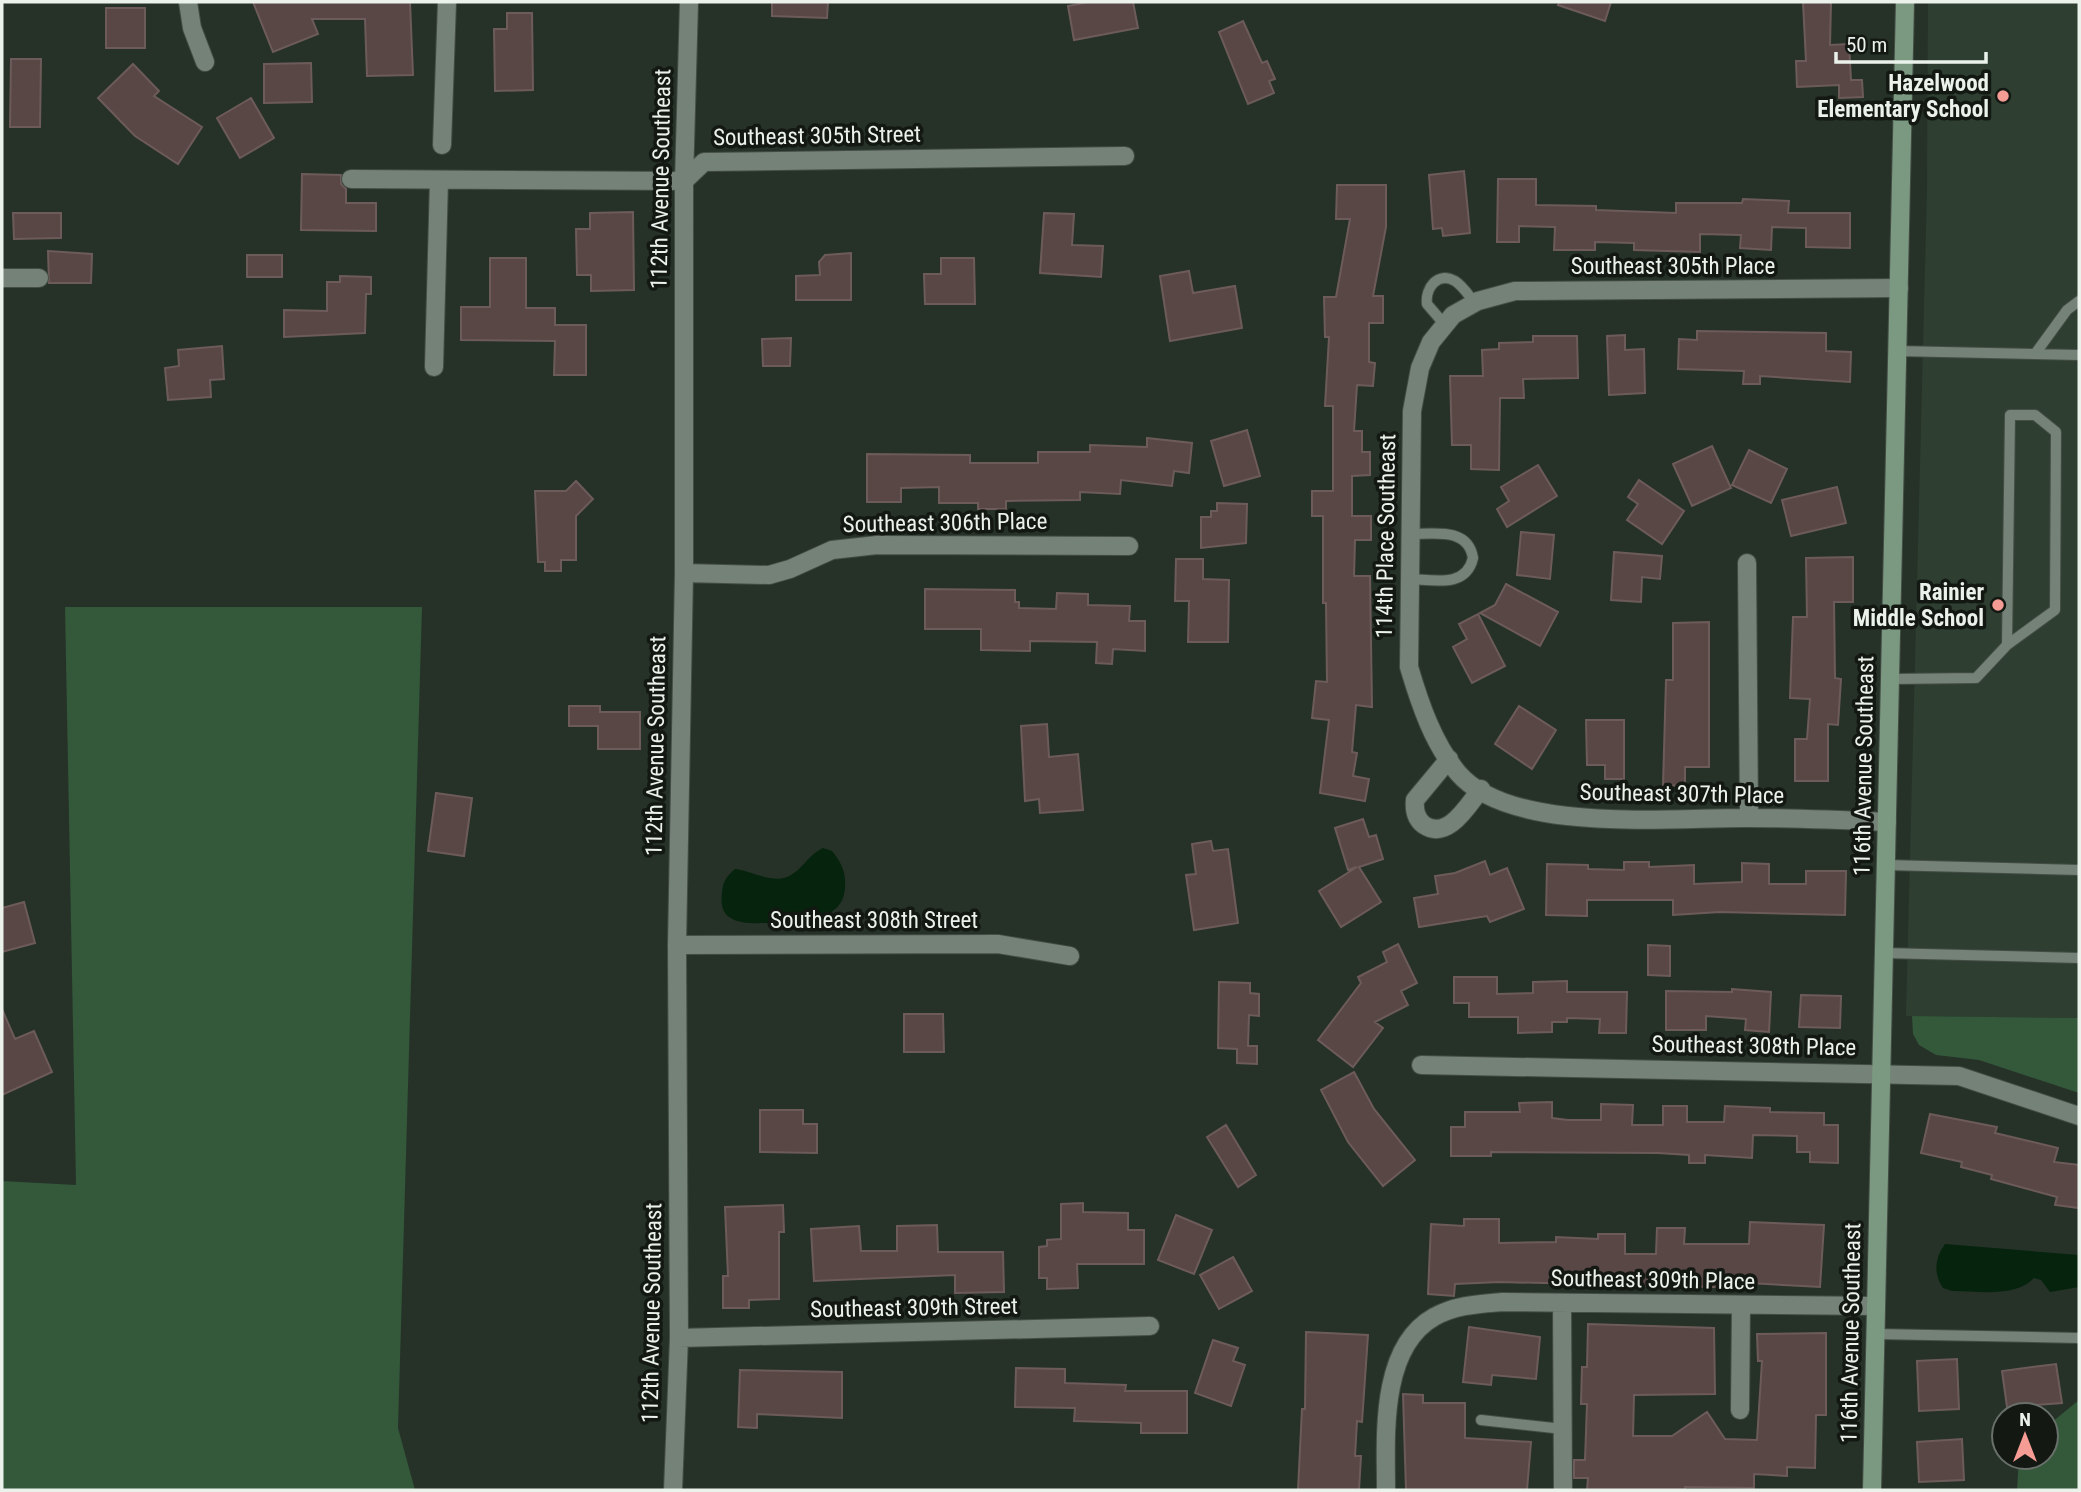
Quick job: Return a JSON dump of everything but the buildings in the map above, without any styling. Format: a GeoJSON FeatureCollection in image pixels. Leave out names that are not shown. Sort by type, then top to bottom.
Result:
{"type":"FeatureCollection","features":[{"type":"Feature","properties":{"kind":"street"},"geometry":{"type":"LineString","coordinates":[[188,2],[191,28],[205,62]]}},
{"type":"Feature","properties":{"kind":"street"},"geometry":{"type":"LineString","coordinates":[[442,145],[447,2]]}},
{"type":"Feature","properties":{"kind":"street","name":"112th Avenue Southeast"},"geometry":{"type":"LineString","coordinates":[[673,1490],[679,1338],[677,945],[684,573],[684,181],[688,2]]}},
{"type":"Feature","properties":{"kind":"street","name":"116th Avenue Southeast"},"geometry":{"type":"LineString","coordinates":[[1872,1490],[1905,2]]}},
{"type":"Feature","properties":{"kind":"street","name":"Southeast 305th Street"},"geometry":{"type":"LineString","coordinates":[[684,181],[704,162],[1125,156]]}},
{"type":"Feature","properties":{"kind":"street"},"geometry":{"type":"LineString","coordinates":[[351,179],[684,181]]}},
{"type":"Feature","properties":{"kind":"street"},"geometry":{"type":"LineString","coordinates":[[434,367],[439,180]]}},
{"type":"Feature","properties":{"kind":"street"},"geometry":{"type":"LineString","coordinates":[[2,278],[39,278]]}},
{"type":"Feature","properties":{"kind":"street","name":"Southeast 305th Place"},"geometry":{"type":"LineString","coordinates":[[1449,320],[1475,303],[1515,291],[1899,288]]}},
{"type":"Feature","properties":{"kind":"street","name":"114th Place Southeast"},"geometry":{"type":"LineString","coordinates":[[1449,320],[1431,342],[1420,368],[1412,411],[1409,667],[1421,707],[1454,767]]}},
{"type":"Feature","properties":{"kind":"street","name":"Southeast 306th Place"},"geometry":{"type":"LineString","coordinates":[[684,573],[769,575],[832,550],[877,545],[1129,546]]}},
{"type":"Feature","properties":{"kind":"street"},"geometry":{"type":"LineString","coordinates":[[1746,563],[1749,818]]}},
{"type":"Feature","properties":{"kind":"street"},"geometry":{"type":"LineString","coordinates":[[1454,767],[1415,800],[1417,818],[1423,824],[1440,829],[1449,826],[1481,789]]}},
{"type":"Feature","properties":{"kind":"street","name":"Southeast 307th Place"},"geometry":{"type":"LineString","coordinates":[[1454,767],[1481,789],[1520,808],[1577,819],[1749,818],[1887,822]]}},
{"type":"Feature","properties":{"kind":"street","name":"Southeast 308th Street"},"geometry":{"type":"LineString","coordinates":[[677,945],[998,944],[1070,956]]}},
{"type":"Feature","properties":{"kind":"street","name":"Southeast 308th Place"},"geometry":{"type":"LineString","coordinates":[[1421,1065],[1959,1076],[2079,1116]]}},
{"type":"Feature","properties":{"kind":"street","name":"Southeast 309th Place"},"geometry":{"type":"LineString","coordinates":[[1386,1490],[1387,1406],[1392,1381],[1411,1340],[1432,1318],[1465,1305],[1502,1302],[1876,1306]]}},
{"type":"Feature","properties":{"kind":"street"},"geometry":{"type":"LineString","coordinates":[[1562,1304],[1563,1490]]}},
{"type":"Feature","properties":{"kind":"street"},"geometry":{"type":"LineString","coordinates":[[1740,1410],[1741,1306]]}},
{"type":"Feature","properties":{"kind":"street","name":"Southeast 309th Street"},"geometry":{"type":"LineString","coordinates":[[679,1338],[1150,1326]]}},
{"type":"Feature","properties":{"kind":"lane"},"geometry":{"type":"LineString","coordinates":[[1449,320],[1427,304],[1428,289],[1432,283],[1446,278],[1453,280],[1475,303]]}},
{"type":"Feature","properties":{"kind":"lane"},"geometry":{"type":"LineString","coordinates":[[2035,354],[2067,310],[2079,300]]}},
{"type":"Feature","properties":{"kind":"lane"},"geometry":{"type":"LineString","coordinates":[[1897,351],[2079,355]]}},
{"type":"Feature","properties":{"kind":"lane"},"geometry":{"type":"LineString","coordinates":[[1890,679],[1976,678],[2007,645],[2055,610],[2056,432],[2035,415],[2010,415],[2007,645]]}},
{"type":"Feature","properties":{"kind":"lane"},"geometry":{"type":"LineString","coordinates":[[1410,534],[1459,536],[1472,549],[1473,558],[1466,574],[1458,579],[1410,579]]}},
{"type":"Feature","properties":{"kind":"lane"},"geometry":{"type":"LineString","coordinates":[[1886,865],[2079,870]]}},
{"type":"Feature","properties":{"kind":"lane"},"geometry":{"type":"LineString","coordinates":[[1884,953],[2079,958]]}},
{"type":"Feature","properties":{"kind":"lane"},"geometry":{"type":"LineString","coordinates":[[1876,1334],[2079,1338]]}},
{"type":"Feature","properties":{"kind":"lane"},"geometry":{"type":"LineString","coordinates":[[1481,1420],[1563,1429]]}},
{"type":"Feature","properties":{"kind":"shaded area","name":"Rainier Middle School"},"geometry":{"type":"Polygon","coordinates":[[[1928,2],[2079,2],[2079,1018],[1906,1016],[1927,191],[1928,2]]]}},
{"type":"Feature","properties":{"kind":"shaded area"},"geometry":{"type":"Polygon","coordinates":[[[65,607],[422,607],[398,1428],[415,1490],[2,1490],[2,1181],[76,1185],[65,607]]]}},
{"type":"Feature","properties":{"kind":"shaded area"},"geometry":{"type":"Polygon","coordinates":[[[823,848],[832,851],[838,859],[845,881],[843,898],[829,914],[806,921],[755,923],[733,920],[724,912],[723,885],[735,869],[780,879],[794,873],[823,848]]]}},
{"type":"Feature","properties":{"kind":"shaded area"},"geometry":{"type":"Polygon","coordinates":[[[1912,1016],[2079,1018],[2079,1093],[1979,1060],[1936,1055],[1919,1045],[1913,1034],[1912,1016]]]}},
{"type":"Feature","properties":{"kind":"shaded area"},"geometry":{"type":"Polygon","coordinates":[[[1945,1244],[2079,1255],[2079,1287],[2050,1292],[2041,1280],[2034,1278],[2007,1291],[1952,1291],[1943,1288],[1937,1271],[1937,1260],[1945,1244]]]}},
{"type":"Feature","properties":{"kind":"shaded area"},"geometry":{"type":"Polygon","coordinates":[[[2079,1400],[2079,1490],[2017,1490],[2018,1471],[2060,1471],[2060,1416],[2079,1400]]]}},
{"type":"Feature","properties":{"kind":"place","name":"Hazelwood Elementary School"},"geometry":{"type":"Point","coordinates":[2003,96]}},
{"type":"Feature","properties":{"kind":"place","name":"Rainier Middle School"},"geometry":{"type":"Point","coordinates":[1998,605]}}]}
